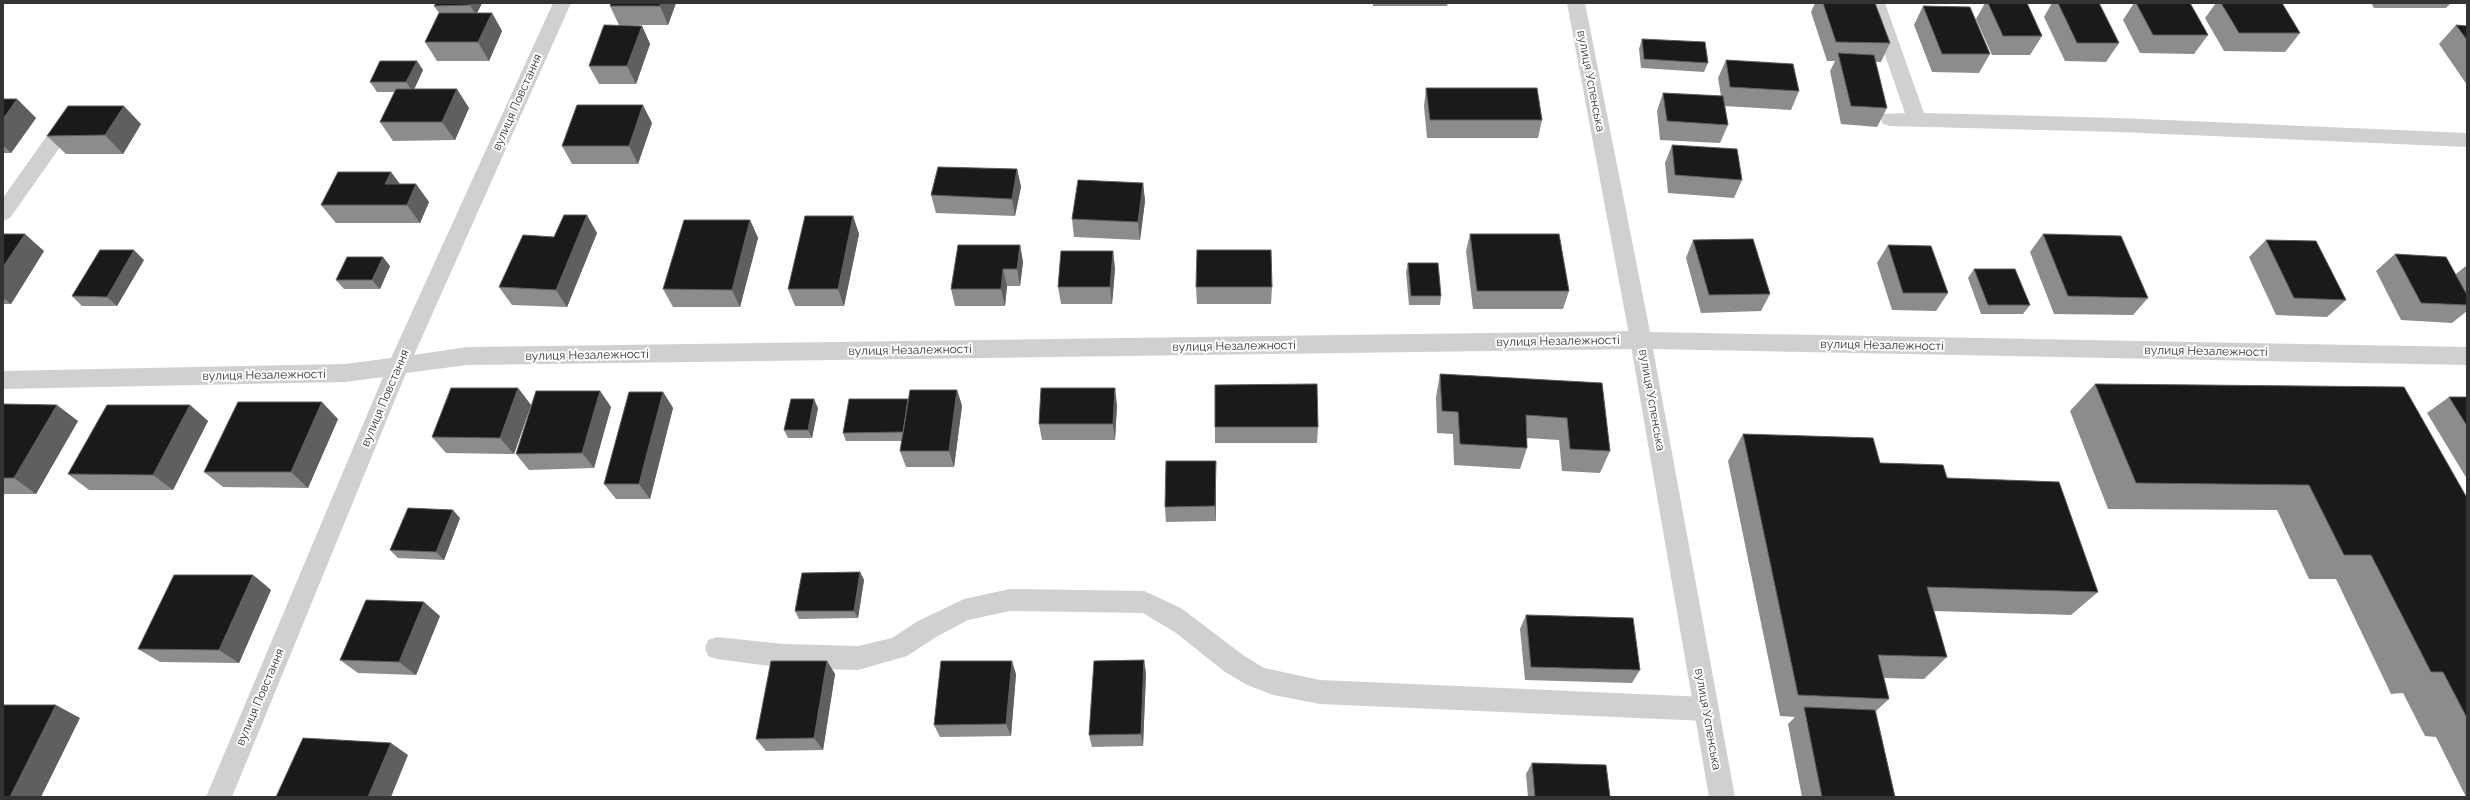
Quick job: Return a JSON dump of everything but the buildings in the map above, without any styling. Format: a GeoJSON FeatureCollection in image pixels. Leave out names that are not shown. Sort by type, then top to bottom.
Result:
{"type":"FeatureCollection","features":[{"type":"Feature","properties":{"kind":"street","name":"вулиця Повстання"},"geometry":{"type":"LineString","coordinates":[[219,797],[399,364],[562,3]]}},
{"type":"Feature","properties":{"kind":"street","name":"вулиця Успенська"},"geometry":{"type":"LineString","coordinates":[[1576,3],[1641,340],[1722,797]]}},
{"type":"Feature","properties":{"kind":"street"},"geometry":{"type":"LineString","coordinates":[[1876,3],[1917,120]]}},
{"type":"Feature","properties":{"kind":"street"},"geometry":{"type":"LineString","coordinates":[[3,213],[77,108]]}},
{"type":"Feature","properties":{"kind":"street"},"geometry":{"type":"LineString","coordinates":[[1890,119],[2118,125],[2467,140]]}},
{"type":"Feature","properties":{"kind":"street","name":"вулиця Незалежності"},"geometry":{"type":"LineString","coordinates":[[3,380],[345,373],[399,364],[467,356],[1641,340],[2467,356]]}},
{"type":"Feature","properties":{"kind":"street"},"geometry":{"type":"LineString","coordinates":[[717,648],[784,656],[858,658],[898,648],[927,629],[964,610],[1010,600],[1144,602],[1165,610],[1248,673],[1279,685],[1320,692],[1706,709]]}}]}
